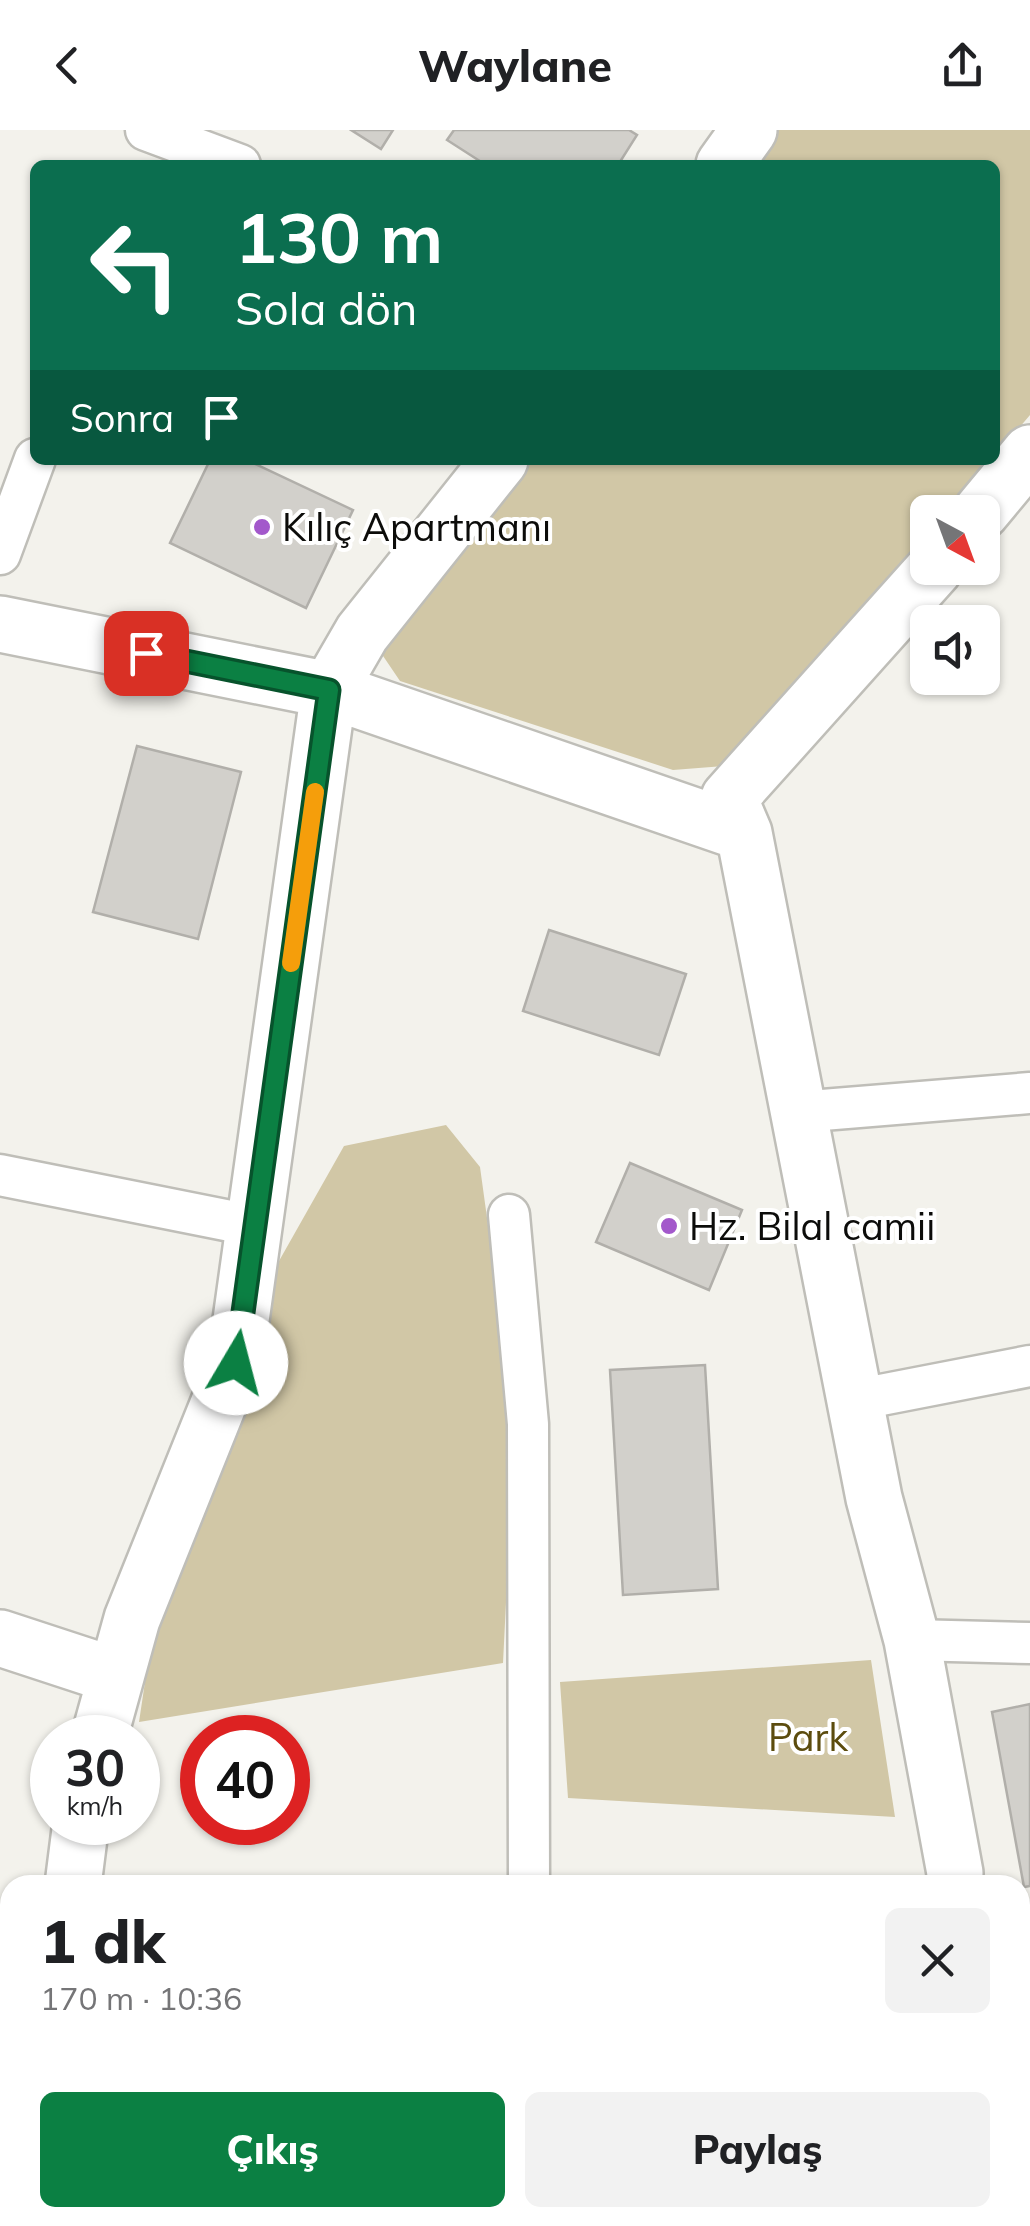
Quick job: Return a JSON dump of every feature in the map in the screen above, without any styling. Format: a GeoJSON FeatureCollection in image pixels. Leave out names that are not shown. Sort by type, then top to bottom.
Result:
{"type":"FeatureCollection","features":[{"type":"Feature","properties":{"kind":"street"},"geometry":{"type":"LineString","coordinates":[[728,160],[749,130]]}},
{"type":"Feature","properties":{"kind":"street"},"geometry":{"type":"LineString","coordinates":[[163,140],[225,160]]}},
{"type":"Feature","properties":{"kind":"street"},"geometry":{"type":"LineString","coordinates":[[995,495],[1030,453]]}},
{"type":"Feature","properties":{"kind":"street"},"geometry":{"type":"LineString","coordinates":[[0,554],[32,465]]}},
{"type":"Feature","properties":{"kind":"street"},"geometry":{"type":"LineString","coordinates":[[105,1715],[132,1618],[236,1363],[329,690],[362,633],[496,465]]}},
{"type":"Feature","properties":{"kind":"street"},"geometry":{"type":"LineString","coordinates":[[920,585],[729,798],[744,834],[874,1498],[912,1640],[956,1875]]}},
{"type":"Feature","properties":{"kind":"street"},"geometry":{"type":"LineString","coordinates":[[0,624],[329,690],[744,834]]}},
{"type":"Feature","properties":{"kind":"street"},"geometry":{"type":"LineString","coordinates":[[798,1112],[1030,1093]]}},
{"type":"Feature","properties":{"kind":"street"},"geometry":{"type":"LineString","coordinates":[[0,1175],[254,1226]]}},
{"type":"Feature","properties":{"kind":"street"},"geometry":{"type":"LineString","coordinates":[[509,1215],[528,1424],[528,1875]]}},
{"type":"Feature","properties":{"kind":"street"},"geometry":{"type":"LineString","coordinates":[[855,1400],[1030,1366]]}},
{"type":"Feature","properties":{"kind":"street"},"geometry":{"type":"LineString","coordinates":[[0,1638],[116,1676]]}},
{"type":"Feature","properties":{"kind":"street"},"geometry":{"type":"LineString","coordinates":[[912,1640],[1030,1643]]}},
{"type":"Feature","properties":{"kind":"street"},"geometry":{"type":"LineString","coordinates":[[74,1875],[78,1845]]}},
{"type":"Feature","properties":{"kind":"green space"},"geometry":{"type":"Polygon","coordinates":[[[771,130],[1030,130],[1030,415],[1000,450],[1000,160],[749,160],[771,130]]]}},
{"type":"Feature","properties":{"kind":"green space"},"geometry":{"type":"Polygon","coordinates":[[[518,465],[987,465],[961,495],[910,495],[910,553],[724,766],[673,770],[400,681],[379,650],[518,465]]]}},
{"type":"Feature","properties":{"kind":"green space"},"geometry":{"type":"Polygon","coordinates":[[[446,1125],[480,1167],[515,1421],[503,1663],[160,1719],[160,1715],[140,1715],[154,1622],[279,1261],[344,1146],[446,1125]]]}},
{"type":"Feature","properties":{"kind":"green space","name":"Park"},"geometry":{"type":"Polygon","coordinates":[[[871,1660],[895,1817],[568,1798],[560,1682],[871,1660]]]}},
{"type":"Feature","properties":{"kind":"building"},"geometry":{"type":"Polygon","coordinates":[[[351,130],[393,130],[381,149],[351,130]]]}},
{"type":"Feature","properties":{"kind":"building"},"geometry":{"type":"Polygon","coordinates":[[[454,130],[629,130],[637,135],[621,160],[478,160],[447,140],[454,130]]]}},
{"type":"Feature","properties":{"kind":"building","name":"Kılıç Apartmanı"},"geometry":{"type":"Polygon","coordinates":[[[208,465],[258,465],[353,510],[306,608],[170,543],[208,465]]]}},
{"type":"Feature","properties":{"kind":"building"},"geometry":{"type":"Polygon","coordinates":[[[137,746],[241,772],[198,939],[93,912],[137,746]]]}},
{"type":"Feature","properties":{"kind":"building"},"geometry":{"type":"Polygon","coordinates":[[[549,930],[686,974],[659,1055],[523,1011],[549,930]]]}},
{"type":"Feature","properties":{"kind":"building","name":"Hz. Bilal camii"},"geometry":{"type":"Polygon","coordinates":[[[630,1163],[742,1210],[709,1290],[596,1242],[630,1163]]]}},
{"type":"Feature","properties":{"kind":"building"},"geometry":{"type":"Polygon","coordinates":[[[705,1365],[718,1589],[623,1595],[610,1370],[705,1365]]]}},
{"type":"Feature","properties":{"kind":"building"},"geometry":{"type":"Polygon","coordinates":[[[1030,1704],[1030,1875],[1022,1875],[992,1712],[1030,1704]]]}},
{"type":"Feature","properties":{"kind":"slow traffic"},"geometry":{"type":"LineString","coordinates":[[291,963],[315,792]]}},
{"type":"Feature","properties":{"kind":"place","name":"Kılıç Apartmanı"},"geometry":{"type":"Point","coordinates":[262,527]}},
{"type":"Feature","properties":{"kind":"place","name":"Hz. Bilal camii"},"geometry":{"type":"Point","coordinates":[669,1226]}},
{"type":"Feature","properties":{"kind":"route"},"geometry":{"type":"LineString","coordinates":[[146,653],[329,690],[236,1363]]}}]}
